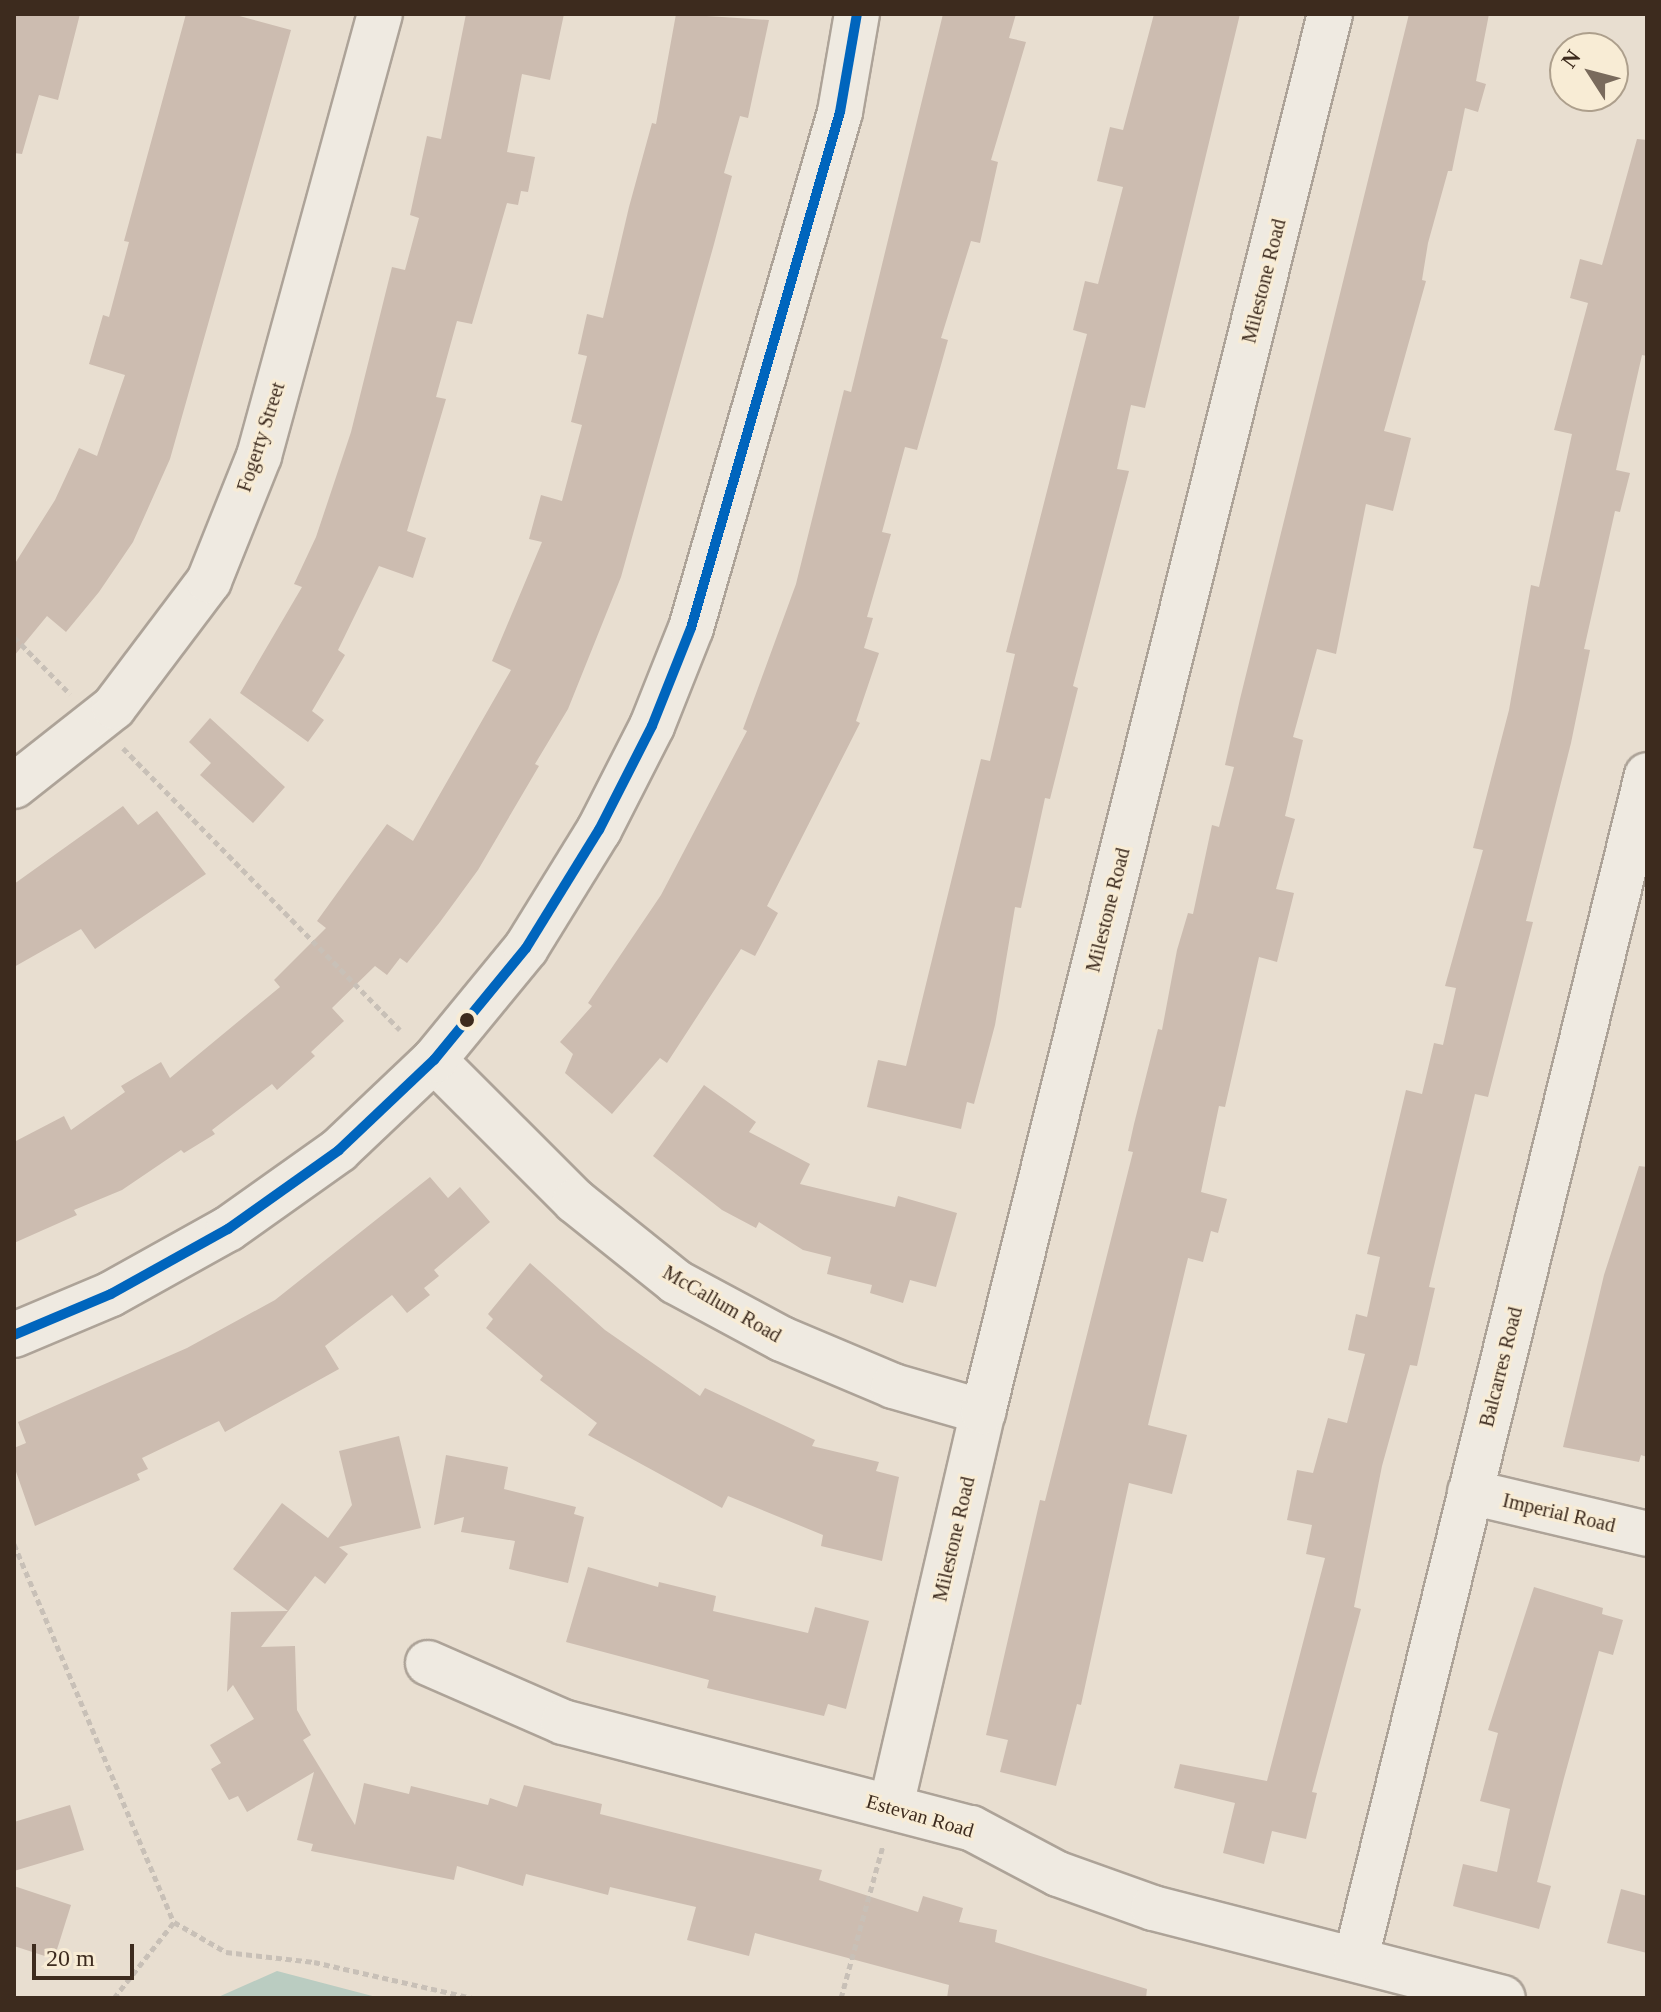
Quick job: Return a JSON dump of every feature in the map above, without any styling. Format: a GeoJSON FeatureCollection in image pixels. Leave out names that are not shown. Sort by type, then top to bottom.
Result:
{"type":"FeatureCollection","features":[{"type":"Feature","properties":{"kind":"street","name":"Fogerty Street"},"geometry":{"type":"LineString","coordinates":[[14,786],[114,707],[209,581],[259,456],[380,14]]}},
{"type":"Feature","properties":{"kind":"street"},"geometry":{"type":"LineString","coordinates":[[14,1335],[111,1294],[228,1229],[339,1150],[434,1060],[526,948],[599,830],[652,726],[691,628],[840,112],[857,14]]}},
{"type":"Feature","properties":{"kind":"street","name":"Milestone Road"},"geometry":{"type":"LineString","coordinates":[[887,1825],[983,1412],[1330,14]]}},
{"type":"Feature","properties":{"kind":"street","name":"Balcarres Road"},"geometry":{"type":"LineString","coordinates":[[1356,1958],[1647,775]]}},
{"type":"Feature","properties":{"kind":"street","name":"McCallum Road"},"geometry":{"type":"LineString","coordinates":[[434,1060],[575,1201],[676,1282],[809,1351],[893,1386],[983,1412]]}},
{"type":"Feature","properties":{"kind":"street","name":"Imperial Road"},"geometry":{"type":"LineString","coordinates":[[1470,1492],[1647,1534]]}},
{"type":"Feature","properties":{"kind":"street","name":"Estevan Road"},"geometry":{"type":"LineString","coordinates":[[428,1663],[563,1722],[887,1825],[971,1828],[1058,1874],[1153,1908],[1503,1998]]}},
{"type":"Feature","properties":{"kind":"path"},"geometry":{"type":"LineString","coordinates":[[14,637],[73,698]]}},
{"type":"Feature","properties":{"kind":"path"},"geometry":{"type":"LineString","coordinates":[[111,735],[400,1030]]}},
{"type":"Feature","properties":{"kind":"path"},"geometry":{"type":"LineString","coordinates":[[14,1544],[174,1922],[226,1952],[314,1962],[472,1998]]}},
{"type":"Feature","properties":{"kind":"path"},"geometry":{"type":"LineString","coordinates":[[841,1998],[887,1825]]}},
{"type":"Feature","properties":{"kind":"path"},"geometry":{"type":"LineString","coordinates":[[114,1998],[174,1922]]}},
{"type":"Feature","properties":{"kind":"shaded area"},"geometry":{"type":"Polygon","coordinates":[[[277,1971],[380,1998],[216,1998],[277,1971]]]}},
{"type":"Feature","properties":{"kind":"building"},"geometry":{"type":"Polygon","coordinates":[[[14,14],[80,14],[58,100],[39,95],[22,154],[14,153],[14,14]]]}},
{"type":"Feature","properties":{"kind":"building"},"geometry":{"type":"Polygon","coordinates":[[[186,14],[232,14],[291,30],[170,459],[133,542],[99,592],[66,632],[47,616],[14,656],[14,565],[55,500],[79,448],[97,456],[125,375],[89,364],[103,315],[109,317],[129,242],[124,241],[186,14]]]}},
{"type":"Feature","properties":{"kind":"building"},"geometry":{"type":"Polygon","coordinates":[[[466,14],[564,14],[550,80],[522,74],[507,152],[535,157],[528,192],[521,191],[518,205],[507,203],[472,324],[457,321],[436,397],[446,399],[407,531],[426,538],[413,578],[379,566],[338,650],[345,655],[312,711],[324,720],[308,742],[240,693],[302,587],[294,584],[316,537],[351,432],[392,267],[405,270],[419,218],[410,215],[427,136],[441,139],[466,14]]]}},
{"type":"Feature","properties":{"kind":"building"},"geometry":{"type":"Polygon","coordinates":[[[676,14],[769,20],[748,118],[740,116],[724,173],[732,176],[621,577],[568,709],[535,764],[539,766],[478,870],[440,922],[407,963],[400,958],[387,975],[375,966],[332,1008],[344,1021],[311,1052],[315,1056],[277,1090],[272,1084],[212,1130],[215,1134],[184,1153],[181,1150],[122,1190],[74,1210],[77,1215],[14,1243],[14,1142],[64,1116],[71,1130],[125,1092],[121,1086],[161,1062],[170,1078],[280,987],[274,980],[326,928],[317,921],[387,824],[413,841],[511,670],[492,661],[542,542],[529,539],[541,495],[562,501],[582,425],[571,422],[587,356],[578,354],[587,314],[603,318],[629,207],[652,123],[656,124],[676,14]]]}},
{"type":"Feature","properties":{"kind":"building"},"geometry":{"type":"Polygon","coordinates":[[[943,14],[1016,14],[1009,38],[1026,42],[991,160],[998,162],[980,243],[971,241],[941,338],[948,340],[917,450],[905,447],[882,532],[891,534],[867,617],[873,618],[864,648],[879,653],[856,721],[860,723],[767,906],[778,913],[755,956],[741,949],[667,1063],[660,1058],[612,1114],[565,1073],[573,1054],[560,1042],[592,1006],[588,1003],[661,895],[747,731],[743,729],[796,584],[844,390],[851,392],[943,14]]]}},
{"type":"Feature","properties":{"kind":"building"},"geometry":{"type":"Polygon","coordinates":[[[1154,14],[1240,14],[1145,408],[1131,405],[1117,469],[1129,471],[1073,686],[1078,688],[1050,799],[1045,798],[1021,908],[1015,907],[995,1025],[974,1104],[967,1102],[961,1129],[867,1107],[878,1060],[906,1066],[981,759],[990,761],[1015,654],[1006,652],[1087,334],[1073,330],[1085,281],[1098,284],[1123,187],[1097,181],[1110,127],[1123,130],[1154,14]]]}},
{"type":"Feature","properties":{"kind":"building"},"geometry":{"type":"Polygon","coordinates":[[[1409,14],[1489,14],[1476,81],[1486,84],[1478,112],[1465,108],[1452,171],[1448,171],[1428,243],[1422,280],[1426,281],[1384,431],[1411,438],[1393,511],[1366,504],[1336,654],[1317,649],[1293,737],[1303,740],[1285,816],[1295,819],[1276,889],[1294,893],[1277,962],[1259,957],[1225,1107],[1219,1106],[1201,1192],[1227,1199],[1218,1233],[1211,1231],[1203,1262],[1188,1258],[1148,1425],[1187,1435],[1172,1494],[1129,1483],[1081,1705],[1077,1704],[1056,1786],[1000,1772],[1008,1740],[986,1735],[1040,1500],[1045,1501],[1133,1152],[1128,1151],[1158,1029],[1162,1030],[1177,950],[1188,913],[1193,914],[1212,825],[1219,827],[1234,767],[1225,765],[1240,699],[1409,14]]]}},
{"type":"Feature","properties":{"kind":"building"},"geometry":{"type":"Polygon","coordinates":[[[1637,139],[1647,140],[1647,356],[1642,355],[1616,470],[1630,473],[1620,512],[1615,511],[1584,649],[1590,650],[1571,743],[1526,921],[1533,922],[1488,1097],[1475,1094],[1429,1287],[1435,1288],[1417,1366],[1410,1365],[1382,1466],[1354,1607],[1361,1609],[1312,1792],[1317,1793],[1306,1839],[1272,1831],[1264,1864],[1223,1853],[1235,1803],[1174,1788],[1180,1764],[1267,1781],[1325,1558],[1306,1554],[1312,1525],[1287,1520],[1297,1470],[1313,1473],[1328,1418],[1347,1423],[1365,1354],[1348,1350],[1356,1314],[1367,1317],[1380,1257],[1367,1254],[1406,1090],[1422,1094],[1434,1043],[1443,1045],[1456,988],[1445,986],[1483,850],[1473,848],[1509,710],[1531,585],[1539,587],[1572,434],[1554,430],[1588,303],[1570,298],[1580,259],[1602,265],[1637,139]]]}},
{"type":"Feature","properties":{"kind":"building"},"geometry":{"type":"Polygon","coordinates":[[[210,718],[285,787],[253,823],[200,775],[211,763],[189,742],[210,718]]]}},
{"type":"Feature","properties":{"kind":"building"},"geometry":{"type":"Polygon","coordinates":[[[123,806],[138,825],[157,811],[206,874],[95,949],[81,929],[14,967],[14,884],[123,806]]]}},
{"type":"Feature","properties":{"kind":"building"},"geometry":{"type":"Polygon","coordinates":[[[704,1085],[756,1122],[749,1132],[810,1164],[800,1184],[895,1207],[898,1196],[957,1213],[936,1287],[910,1280],[903,1303],[870,1293],[872,1285],[827,1274],[831,1257],[803,1250],[759,1222],[756,1228],[722,1210],[653,1156],[704,1085]]]}},
{"type":"Feature","properties":{"kind":"building"},"geometry":{"type":"Polygon","coordinates":[[[1639,1166],[1647,1167],[1647,1457],[1641,1455],[1639,1462],[1563,1447],[1604,1275],[1639,1166]]]}},
{"type":"Feature","properties":{"kind":"building"},"geometry":{"type":"Polygon","coordinates":[[[430,1177],[448,1198],[460,1187],[490,1222],[434,1270],[439,1276],[424,1288],[430,1295],[407,1313],[392,1295],[325,1346],[339,1369],[225,1432],[219,1421],[142,1458],[148,1469],[137,1474],[140,1480],[35,1526],[14,1466],[14,1448],[26,1443],[18,1422],[187,1348],[275,1300],[430,1177]]]}},
{"type":"Feature","properties":{"kind":"building"},"geometry":{"type":"Polygon","coordinates":[[[530,1263],[605,1330],[700,1396],[705,1388],[815,1440],[812,1446],[879,1462],[876,1471],[899,1477],[882,1561],[821,1546],[823,1535],[728,1496],[722,1508],[588,1435],[597,1423],[540,1380],[543,1376],[486,1328],[493,1319],[488,1314],[530,1263]]]}},
{"type":"Feature","properties":{"kind":"building"},"geometry":{"type":"Polygon","coordinates":[[[399,1436],[421,1528],[339,1547],[348,1554],[325,1584],[315,1576],[261,1647],[295,1646],[297,1710],[311,1735],[303,1740],[355,1825],[364,1783],[409,1794],[411,1786],[488,1805],[490,1798],[517,1807],[524,1785],[602,1804],[600,1814],[822,1870],[819,1880],[918,1912],[923,1896],[963,1908],[959,1922],[997,1930],[995,1942],[1147,1989],[1146,1998],[947,1998],[949,1985],[755,1933],[749,1956],[687,1940],[696,1907],[610,1887],[608,1895],[526,1874],[523,1886],[457,1866],[454,1880],[311,1851],[313,1844],[297,1840],[314,1772],[247,1812],[238,1796],[229,1800],[211,1769],[221,1763],[210,1745],[254,1719],[233,1685],[227,1692],[231,1612],[288,1611],[233,1569],[282,1503],[328,1538],[352,1505],[339,1451],[399,1436]]]}},
{"type":"Feature","properties":{"kind":"building"},"geometry":{"type":"Polygon","coordinates":[[[446,1455],[508,1467],[504,1489],[576,1507],[574,1514],[584,1517],[568,1583],[509,1569],[515,1541],[461,1532],[464,1517],[434,1525],[446,1455]]]}},
{"type":"Feature","properties":{"kind":"building"},"geometry":{"type":"Polygon","coordinates":[[[588,1567],[658,1587],[659,1582],[716,1596],[713,1611],[808,1633],[815,1607],[869,1621],[846,1709],[828,1704],[824,1716],[707,1688],[709,1680],[566,1642],[588,1567]]]}},
{"type":"Feature","properties":{"kind":"building"},"geometry":{"type":"Polygon","coordinates":[[[1534,1587],[1603,1608],[1602,1614],[1623,1620],[1613,1655],[1599,1651],[1564,1778],[1537,1882],[1551,1886],[1539,1929],[1453,1906],[1463,1864],[1497,1872],[1510,1809],[1480,1801],[1498,1733],[1488,1730],[1534,1587]]]}},
{"type":"Feature","properties":{"kind":"building"},"geometry":{"type":"Polygon","coordinates":[[[70,1805],[84,1850],[14,1871],[14,1822],[70,1805]]]}},
{"type":"Feature","properties":{"kind":"building"},"geometry":{"type":"Polygon","coordinates":[[[14,1886],[71,1905],[54,1959],[14,1946],[14,1886]]]}},
{"type":"Feature","properties":{"kind":"building"},"geometry":{"type":"Polygon","coordinates":[[[1621,1889],[1647,1896],[1647,1953],[1607,1943],[1621,1889]]]}},
{"type":"Feature","properties":{"kind":"transit line"},"geometry":{"type":"LineString","coordinates":[[14,1335],[111,1294],[228,1229],[339,1150],[434,1060],[526,948],[599,830],[652,726],[691,628],[840,112],[857,14]]}}]}
